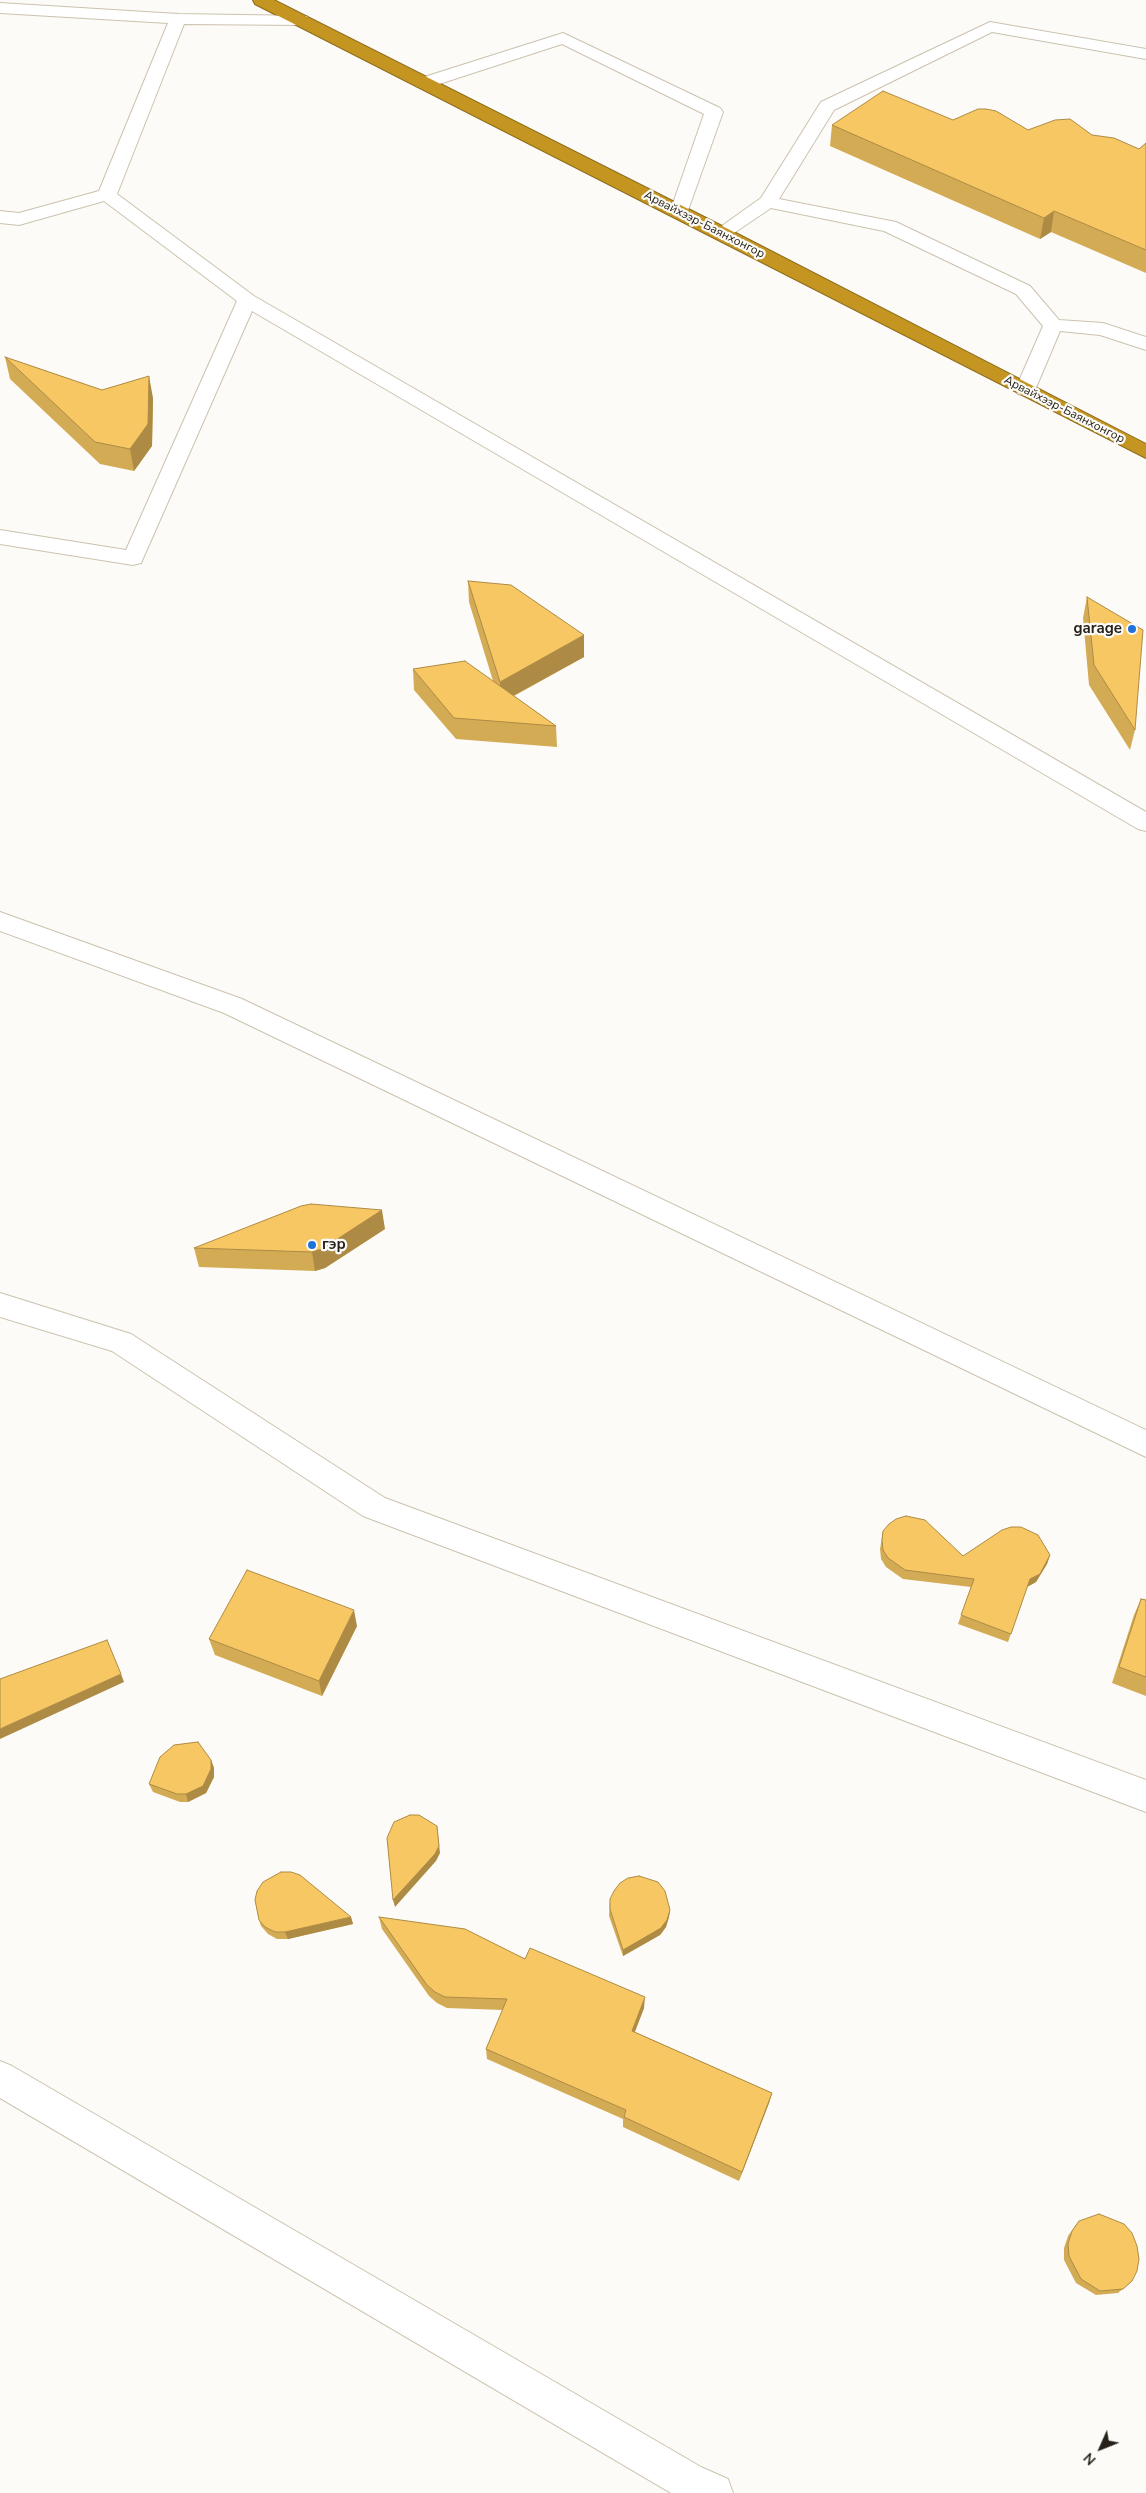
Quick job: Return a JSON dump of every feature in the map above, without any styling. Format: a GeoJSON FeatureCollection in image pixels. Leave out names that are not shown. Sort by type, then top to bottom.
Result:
{"type":"FeatureCollection","features":[{"type":"Feature","properties":{"kind":"highway","name":"Арвайхээр-Баянхонгор"},"geometry":{"type":"LineString","coordinates":[[261,0],[721,233],[1146,452]]}},
{"type":"Feature","properties":{"kind":"street"},"geometry":{"type":"LineString","coordinates":[[0,8],[178,19],[301,20]]}},
{"type":"Feature","properties":{"kind":"street"},"geometry":{"type":"LineString","coordinates":[[107,195],[178,19]]}},
{"type":"Feature","properties":{"kind":"street"},"geometry":{"type":"LineString","coordinates":[[721,233],[768,202],[827,106],[990,27],[1146,54]]}},
{"type":"Feature","properties":{"kind":"street"},"geometry":{"type":"LineString","coordinates":[[424,83],[563,38],[714,112],[679,212]]}},
{"type":"Feature","properties":{"kind":"street"},"geometry":{"type":"LineString","coordinates":[[0,217],[18,219],[107,195]]}},
{"type":"Feature","properties":{"kind":"street"},"geometry":{"type":"LineString","coordinates":[[107,195],[247,300],[1146,824]]}},
{"type":"Feature","properties":{"kind":"street"},"geometry":{"type":"LineString","coordinates":[[768,202],[889,226],[1023,290],[1053,325],[1103,329],[1146,344]]}},
{"type":"Feature","properties":{"kind":"street"},"geometry":{"type":"LineString","coordinates":[[0,536],[133,558],[247,300]]}},
{"type":"Feature","properties":{"kind":"street"},"geometry":{"type":"LineString","coordinates":[[1025,390],[1053,325]]}},
{"type":"Feature","properties":{"kind":"street"},"geometry":{"type":"LineString","coordinates":[[0,921],[233,1006],[1146,1444]]}},
{"type":"Feature","properties":{"kind":"street"},"geometry":{"type":"LineString","coordinates":[[0,1305],[121,1342],[374,1507],[1146,1796]]}},
{"type":"Feature","properties":{"kind":"street"},"geometry":{"type":"LineString","coordinates":[[0,2078],[687,2481],[714,2493]]}},
{"type":"Feature","properties":{"kind":"building"},"geometry":{"type":"Polygon","coordinates":[[[883,91],[953,120],[978,109],[996,111],[1028,130],[1055,120],[1070,119],[1092,135],[1114,138],[1139,149],[1146,143],[1146,250],[1054,211],[1044,218],[832,125],[883,91]]]}},
{"type":"Feature","properties":{"kind":"building"},"geometry":{"type":"Polygon","coordinates":[[[5,357],[102,390],[149,376],[148,424],[130,449],[95,442],[5,357]]]}},
{"type":"Feature","properties":{"kind":"building"},"geometry":{"type":"Polygon","coordinates":[[[468,581],[511,585],[584,635],[500,682],[468,581]]]}},
{"type":"Feature","properties":{"kind":"building"},"geometry":{"type":"Polygon","coordinates":[[[1087,597],[1143,630],[1135,730],[1094,665],[1087,597]]]}},
{"type":"Feature","properties":{"kind":"building"},"geometry":{"type":"Polygon","coordinates":[[[465,661],[556,726],[454,718],[413,669],[465,661]]]}},
{"type":"Feature","properties":{"kind":"building"},"geometry":{"type":"Polygon","coordinates":[[[311,1204],[382,1210],[322,1249],[312,1252],[194,1248],[301,1206],[311,1204]]]}},
{"type":"Feature","properties":{"kind":"building"},"geometry":{"type":"Polygon","coordinates":[[[906,1516],[925,1520],[963,1556],[1002,1530],[1011,1527],[1021,1527],[1038,1535],[1050,1555],[1040,1574],[1030,1579],[1011,1634],[961,1615],[974,1579],[905,1570],[888,1558],[883,1550],[883,1531],[896,1519],[906,1516]]]}},
{"type":"Feature","properties":{"kind":"building"},"geometry":{"type":"Polygon","coordinates":[[[247,1570],[354,1610],[319,1681],[209,1639],[247,1570]]]}},
{"type":"Feature","properties":{"kind":"building"},"geometry":{"type":"Polygon","coordinates":[[[1141,1599],[1146,1600],[1146,1677],[1119,1667],[1141,1599]]]}},
{"type":"Feature","properties":{"kind":"building"},"geometry":{"type":"Polygon","coordinates":[[[107,1640],[121,1674],[0,1729],[0,1679],[107,1640]]]}},
{"type":"Feature","properties":{"kind":"building"},"geometry":{"type":"Polygon","coordinates":[[[198,1742],[211,1760],[211,1769],[203,1786],[186,1794],[177,1794],[149,1784],[160,1757],[174,1745],[198,1742]]]}},
{"type":"Feature","properties":{"kind":"building"},"geometry":{"type":"Polygon","coordinates":[[[410,1815],[419,1815],[437,1826],[439,1846],[435,1854],[393,1900],[387,1838],[394,1822],[410,1815]]]}},
{"type":"Feature","properties":{"kind":"building"},"geometry":{"type":"Polygon","coordinates":[[[281,1872],[291,1872],[300,1875],[351,1917],[285,1932],[275,1932],[265,1927],[259,1920],[255,1900],[257,1891],[263,1882],[281,1872]]]}},
{"type":"Feature","properties":{"kind":"building"},"geometry":{"type":"Polygon","coordinates":[[[639,1876],[658,1882],[665,1891],[670,1910],[667,1920],[661,1928],[623,1950],[610,1909],[610,1899],[620,1883],[628,1878],[639,1876]]]}},
{"type":"Feature","properties":{"kind":"building"},"geometry":{"type":"Polygon","coordinates":[[[379,1917],[465,1929],[525,1959],[530,1948],[645,1997],[632,2031],[772,2093],[742,2172],[624,2117],[626,2110],[486,2049],[507,1999],[445,1997],[435,1992],[427,1985],[379,1917]]]}},
{"type":"Feature","properties":{"kind":"building"},"geometry":{"type":"Polygon","coordinates":[[[1099,2214],[1124,2224],[1132,2233],[1137,2246],[1139,2259],[1137,2271],[1132,2281],[1123,2289],[1100,2291],[1081,2279],[1069,2256],[1068,2244],[1072,2231],[1079,2221],[1099,2214]]]}},
{"type":"Feature","properties":{"kind":"place","name":"garage"},"geometry":{"type":"Point","coordinates":[1132,629]}},
{"type":"Feature","properties":{"kind":"place","name":"гэр"},"geometry":{"type":"Point","coordinates":[312,1245]}}]}
